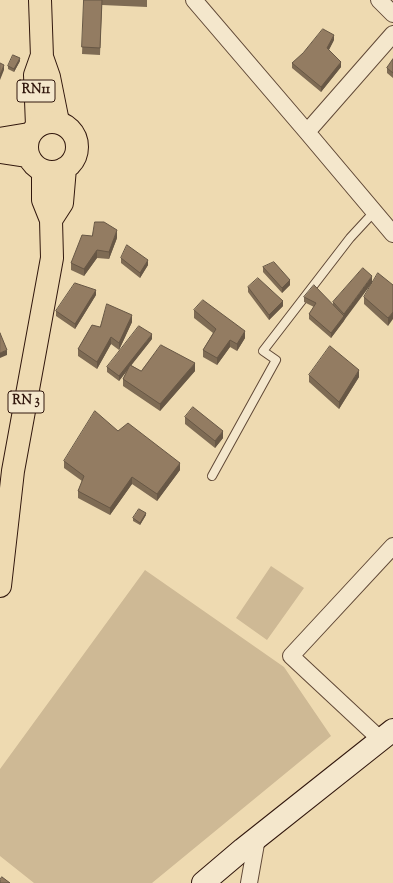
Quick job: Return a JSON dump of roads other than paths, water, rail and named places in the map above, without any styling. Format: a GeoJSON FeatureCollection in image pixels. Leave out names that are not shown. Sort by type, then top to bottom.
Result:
{"type":"FeatureCollection","features":[{"type":"Feature","properties":{"kind":"main road","name":"RN11"},"geometry":{"type":"LineString","coordinates":[[40,0],[42,57],[49,78],[41,127]]}},
{"type":"Feature","properties":{"kind":"main road"},"geometry":{"type":"LineString","coordinates":[[0,139],[41,127],[66,126],[72,131],[76,139],[77,147],[73,159],[64,168],[54,172],[0,152]]}},
{"type":"Feature","properties":{"kind":"main road","name":"RN 3"},"geometry":{"type":"LineString","coordinates":[[0,586],[13,471],[52,258],[51,220],[43,200],[35,164],[26,143],[41,127]]}},
{"type":"Feature","properties":{"kind":"main road"},"geometry":{"type":"LineString","coordinates":[[51,220],[62,203],[64,168]]}},
{"type":"Feature","properties":{"kind":"main road"},"geometry":{"type":"LineString","coordinates":[[203,883],[387,734]]}},
{"type":"Feature","properties":{"kind":"street"},"geometry":{"type":"LineString","coordinates":[[194,0],[308,132],[393,234]]}},
{"type":"Feature","properties":{"kind":"street"},"geometry":{"type":"LineString","coordinates":[[378,0],[393,14]]}},
{"type":"Feature","properties":{"kind":"street"},"geometry":{"type":"LineString","coordinates":[[308,132],[393,34]]}},
{"type":"Feature","properties":{"kind":"street"},"geometry":{"type":"LineString","coordinates":[[387,734],[291,656],[393,546]]}},
{"type":"Feature","properties":{"kind":"street"},"geometry":{"type":"LineString","coordinates":[[249,883],[257,838]]}},
{"type":"Feature","properties":{"kind":"lane"},"geometry":{"type":"LineString","coordinates":[[212,476],[276,360],[263,351],[350,238],[374,212]]}}]}
